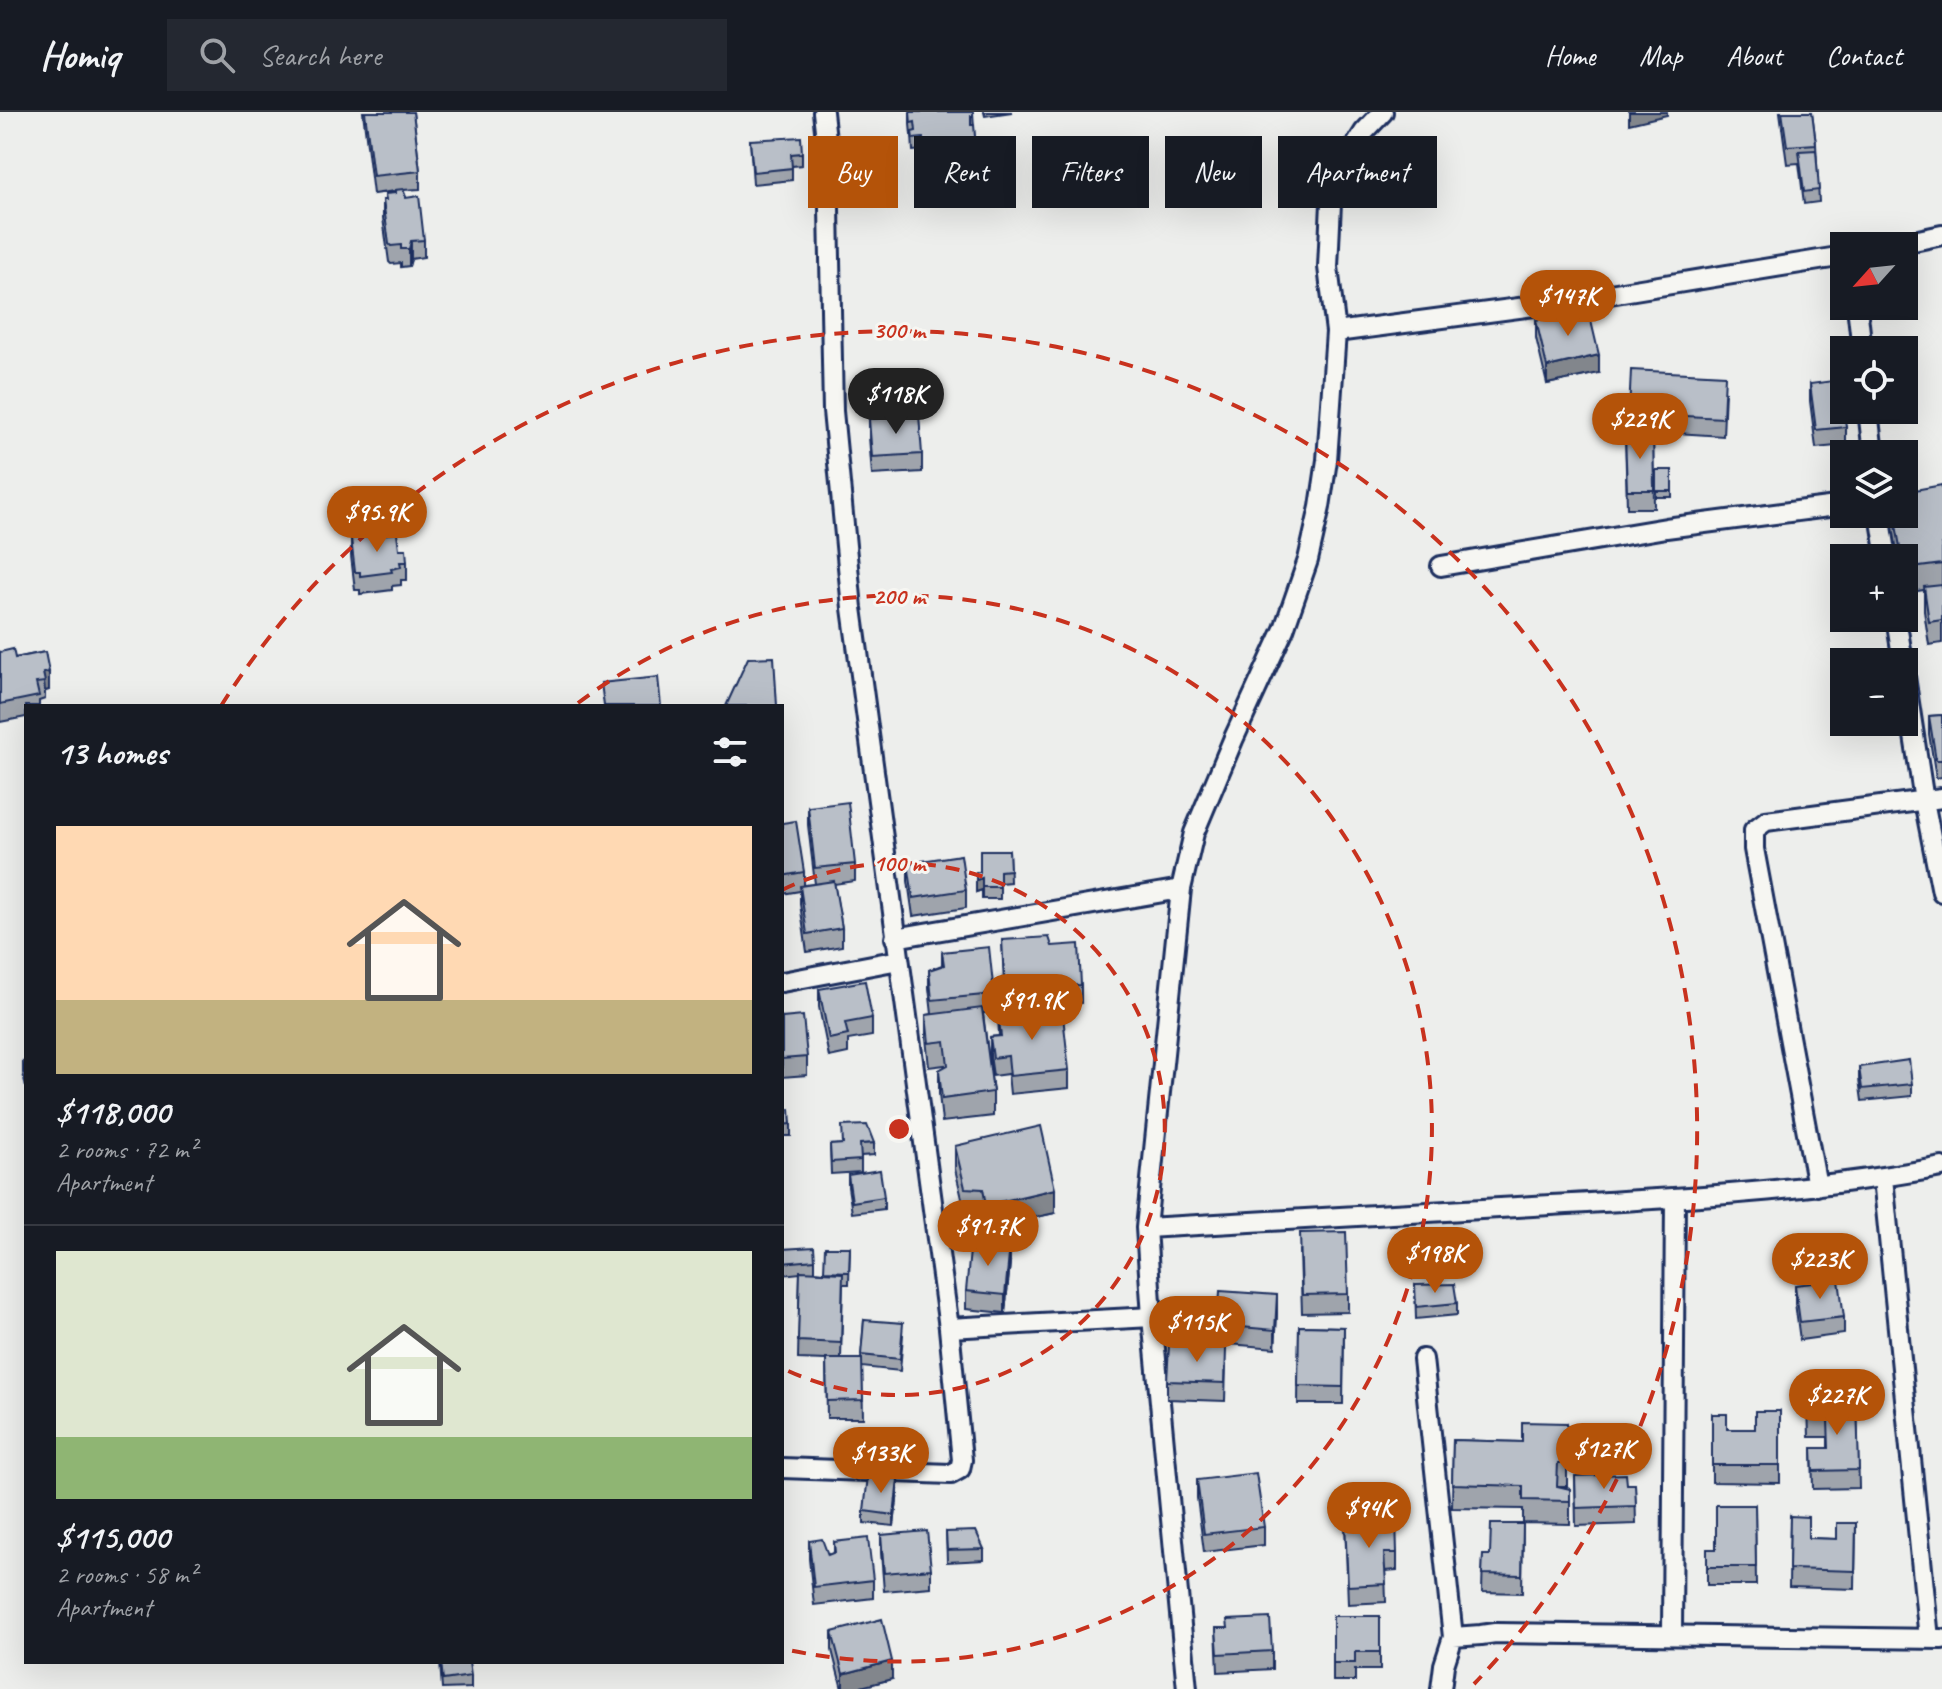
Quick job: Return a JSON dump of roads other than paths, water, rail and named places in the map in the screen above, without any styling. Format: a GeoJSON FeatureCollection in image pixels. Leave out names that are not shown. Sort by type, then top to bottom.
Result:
{"type":"FeatureCollection","features":[{"type":"Feature","properties":{"kind":"street"},"geometry":{"type":"LineString","coordinates":[[784,1468],[951,1474],[960,1469],[962,1460],[949,1328],[852,608],[833,411],[828,157],[823,112]]}},
{"type":"Feature","properties":{"kind":"street"},"geometry":{"type":"LineString","coordinates":[[1187,1689],[1146,1228],[1181,889],[1194,833],[1284,629],[1308,560],[1327,460],[1336,332],[1328,267],[1331,203],[1344,164],[1364,132],[1383,112]]}},
{"type":"Feature","properties":{"kind":"street"},"geometry":{"type":"LineString","coordinates":[[1918,240],[1942,235]]}},
{"type":"Feature","properties":{"kind":"street"},"geometry":{"type":"LineString","coordinates":[[1336,332],[1542,305],[1830,258]]}},
{"type":"Feature","properties":{"kind":"street"},"geometry":{"type":"LineString","coordinates":[[1441,566],[1666,528],[1830,507]]}},
{"type":"Feature","properties":{"kind":"street"},"geometry":{"type":"LineString","coordinates":[[1918,732],[1933,799],[1942,892]]}},
{"type":"Feature","properties":{"kind":"street"},"geometry":{"type":"LineString","coordinates":[[1817,1186],[1754,849],[1754,830],[1766,821],[1933,799]]}},
{"type":"Feature","properties":{"kind":"street"},"geometry":{"type":"LineString","coordinates":[[895,938],[1181,889]]}},
{"type":"Feature","properties":{"kind":"street"},"geometry":{"type":"LineString","coordinates":[[784,982],[899,960]]}},
{"type":"Feature","properties":{"kind":"street"},"geometry":{"type":"LineString","coordinates":[[1146,1228],[1675,1198],[1817,1186],[1942,1167]]}},
{"type":"Feature","properties":{"kind":"street"},"geometry":{"type":"LineString","coordinates":[[1453,1637],[1495,1633],[1936,1639],[1883,1178]]}},
{"type":"Feature","properties":{"kind":"street"},"geometry":{"type":"LineString","coordinates":[[1672,1634],[1675,1198]]}},
{"type":"Feature","properties":{"kind":"street"},"geometry":{"type":"LineString","coordinates":[[949,1328],[1152,1317]]}},
{"type":"Feature","properties":{"kind":"street"},"geometry":{"type":"LineString","coordinates":[[1423,1359],[1453,1637],[1444,1665],[1441,1689]]}}]}
